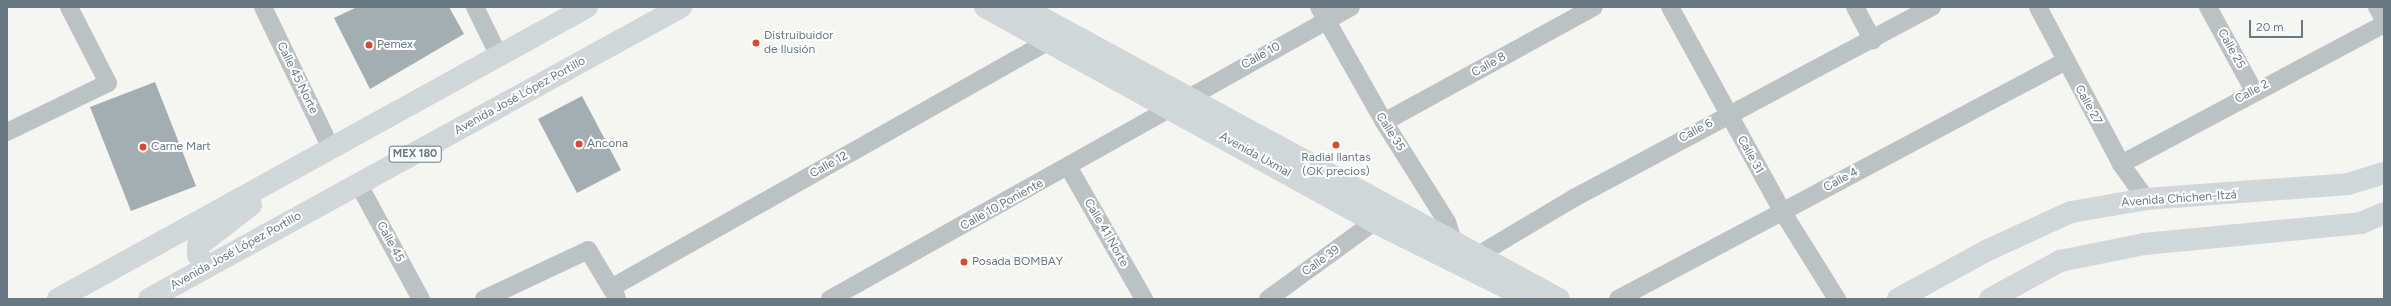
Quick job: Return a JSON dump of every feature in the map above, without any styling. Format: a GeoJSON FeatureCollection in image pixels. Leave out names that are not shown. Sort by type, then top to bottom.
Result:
{"type":"FeatureCollection","features":[{"type":"Feature","properties":{"kind":"main road"},"geometry":{"type":"LineString","coordinates":[[69,296],[331,148],[587,7]]}},
{"type":"Feature","properties":{"kind":"main road","name":"Avenida José López Portillo"},"geometry":{"type":"LineString","coordinates":[[149,299],[206,266],[359,185],[681,7]]}},
{"type":"Feature","properties":{"kind":"main road","name":"Avenida Uxmal"},"geometry":{"type":"LineString","coordinates":[[985,7],[1024,12],[1180,103],[1374,222],[1446,247]]}},
{"type":"Feature","properties":{"kind":"main road","name":"Avenida Uxmal"},"geometry":{"type":"LineString","coordinates":[[1024,12],[1047,42],[1180,103],[1446,247],[1559,299]]}},
{"type":"Feature","properties":{"kind":"main road"},"geometry":{"type":"LineString","coordinates":[[206,266],[198,255],[198,246],[203,239],[311,160]]}},
{"type":"Feature","properties":{"kind":"main road","name":"Avenida Chichen-Itzá"},"geometry":{"type":"LineString","coordinates":[[1898,299],[1988,250],[2071,212],[2146,199],[2348,184],[2384,173]]}},
{"type":"Feature","properties":{"kind":"main road"},"geometry":{"type":"LineString","coordinates":[[1990,299],[2060,261],[2144,244],[2361,223],[2382,218]]}},
{"type":"Feature","properties":{"kind":"main road","name":"Avenida Uxmal"},"geometry":{"type":"LineString","coordinates":[[1475,261],[1529,299]]}},
{"type":"Feature","properties":{"kind":"street"},"geometry":{"type":"LineString","coordinates":[[7,132],[108,83],[69,7]]}},
{"type":"Feature","properties":{"kind":"street","name":"Calle 45 Norte"},"geometry":{"type":"LineString","coordinates":[[262,7],[331,148]]}},
{"type":"Feature","properties":{"kind":"street"},"geometry":{"type":"LineString","coordinates":[[475,7],[499,56]]}},
{"type":"Feature","properties":{"kind":"street","name":"Calle 10"},"geometry":{"type":"LineString","coordinates":[[1180,103],[1322,14],[1350,7]]}},
{"type":"Feature","properties":{"kind":"street","name":"Calle 8"},"geometry":{"type":"LineString","coordinates":[[1384,122],[1594,7]]}},
{"type":"Feature","properties":{"kind":"street","name":"Calle 31"},"geometry":{"type":"LineString","coordinates":[[1670,7],[1782,211],[1838,299]]}},
{"type":"Feature","properties":{"kind":"street"},"geometry":{"type":"LineString","coordinates":[[1855,7],[1873,41]]}},
{"type":"Feature","properties":{"kind":"street","name":"Calle 6"},"geometry":{"type":"LineString","coordinates":[[1475,261],[1574,198],[1728,114],[1873,41],[1932,7]]}},
{"type":"Feature","properties":{"kind":"street","name":"Calle 27"},"geometry":{"type":"LineString","coordinates":[[2038,7],[2064,62],[2121,164],[2146,199]]}},
{"type":"Feature","properties":{"kind":"street","name":"Calle 25"},"geometry":{"type":"LineString","coordinates":[[2208,7],[2254,91]]}},
{"type":"Feature","properties":{"kind":"street"},"geometry":{"type":"LineString","coordinates":[[2377,7],[2384,19]]}},
{"type":"Feature","properties":{"kind":"street","name":"Calle 35"},"geometry":{"type":"LineString","coordinates":[[1322,14],[1384,122],[1444,215],[1446,247]]}},
{"type":"Feature","properties":{"kind":"street","name":"Calle 2"},"geometry":{"type":"LineString","coordinates":[[2121,164],[2254,91],[2384,24]]}},
{"type":"Feature","properties":{"kind":"street","name":"Calle 12"},"geometry":{"type":"LineString","coordinates":[[614,294],[1047,42]]}},
{"type":"Feature","properties":{"kind":"street","name":"Calle 4"},"geometry":{"type":"LineString","coordinates":[[1618,299],[2064,62]]}},
{"type":"Feature","properties":{"kind":"street","name":"Calle 10 Poniente"},"geometry":{"type":"LineString","coordinates":[[830,299],[1069,168],[1180,103]]}},
{"type":"Feature","properties":{"kind":"street","name":"Calle 41 Norte"},"geometry":{"type":"LineString","coordinates":[[1069,168],[1144,299]]}},
{"type":"Feature","properties":{"kind":"street","name":"Calle 45"},"geometry":{"type":"LineString","coordinates":[[359,185],[421,299]]}},
{"type":"Feature","properties":{"kind":"street","name":"Calle 39"},"geometry":{"type":"LineString","coordinates":[[1268,299],[1374,222]]}},
{"type":"Feature","properties":{"kind":"street"},"geometry":{"type":"LineString","coordinates":[[484,299],[588,250],[614,294]]}},
{"type":"Feature","properties":{"kind":"building"},"geometry":{"type":"Polygon","coordinates":[[[357,7],[449,7],[464,34],[370,89],[334,18],[357,7]]]}},
{"type":"Feature","properties":{"kind":"building","name":"Carne Mart"},"geometry":{"type":"Polygon","coordinates":[[[155,82],[196,186],[131,211],[90,107],[155,82]]]}},
{"type":"Feature","properties":{"kind":"building","name":"Ancona"},"geometry":{"type":"Polygon","coordinates":[[[582,96],[621,170],[577,193],[538,119],[582,96]]]}},
{"type":"Feature","properties":{"kind":"place","name":"Distruibuidor de Ilusión"},"geometry":{"type":"Point","coordinates":[756,43]}},
{"type":"Feature","properties":{"kind":"place","name":"Pemex"},"geometry":{"type":"Point","coordinates":[369,45]}},
{"type":"Feature","properties":{"kind":"place","name":"Ancona"},"geometry":{"type":"Point","coordinates":[579,144]}},
{"type":"Feature","properties":{"kind":"place","name":"Radial llantas (OK precios)"},"geometry":{"type":"Point","coordinates":[1336,145]}},
{"type":"Feature","properties":{"kind":"place","name":"Carne Mart"},"geometry":{"type":"Point","coordinates":[143,147]}},
{"type":"Feature","properties":{"kind":"place","name":"Posada BOMBAY"},"geometry":{"type":"Point","coordinates":[964,262]}}]}
